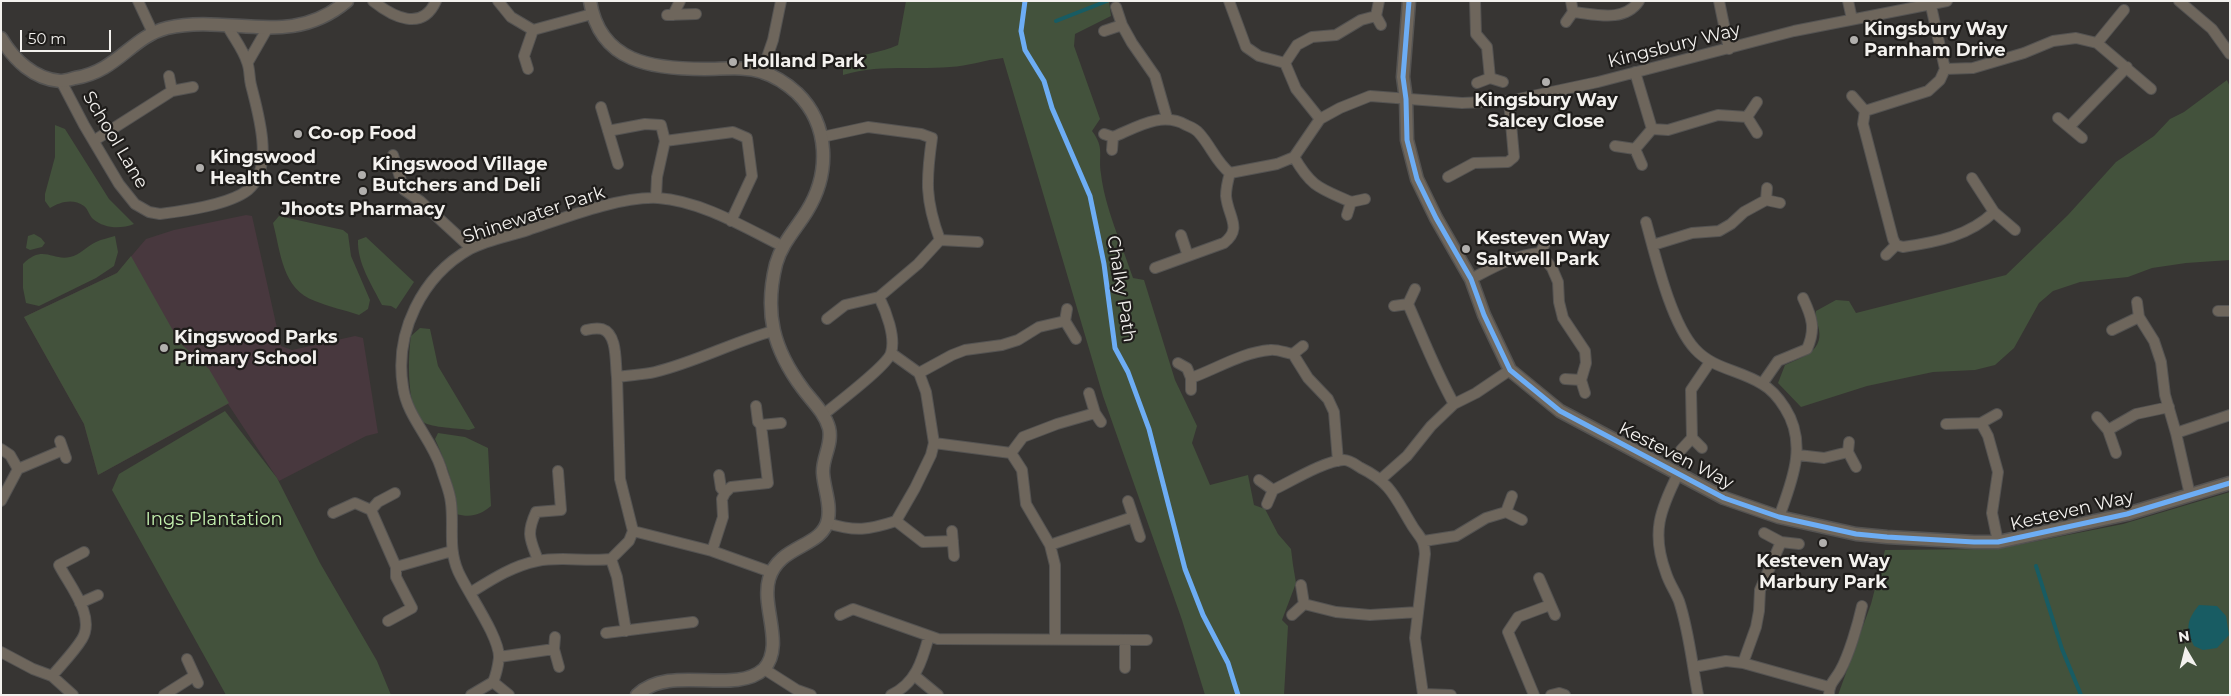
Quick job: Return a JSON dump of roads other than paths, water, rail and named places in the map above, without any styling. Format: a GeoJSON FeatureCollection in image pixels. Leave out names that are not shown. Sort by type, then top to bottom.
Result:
{"type":"FeatureCollection","features":[{"type":"Feature","properties":{"kind":"street"},"geometry":{"type":"LineString","coordinates":[[138,1],[153,33]]}},
{"type":"Feature","properties":{"kind":"street"},"geometry":{"type":"LineString","coordinates":[[2,43],[13,57],[30,70],[61,81],[101,71],[153,33],[189,24],[266,29],[284,28],[310,22],[330,13],[347,1]]}},
{"type":"Feature","properties":{"kind":"street"},"geometry":{"type":"LineString","coordinates":[[373,1],[386,12],[407,19],[420,18],[430,12],[436,1]]}},
{"type":"Feature","properties":{"kind":"street"},"geometry":{"type":"LineString","coordinates":[[498,1],[511,17],[534,30],[592,14]]}},
{"type":"Feature","properties":{"kind":"street"},"geometry":{"type":"LineString","coordinates":[[590,1],[592,14],[604,38],[634,61],[670,67],[740,68],[762,72],[784,82],[798,95],[816,120],[822,137],[825,159],[821,184],[807,211],[782,246],[770,294],[770,312],[773,331],[782,356],[801,386],[823,415],[829,429],[830,446],[823,473],[829,507],[827,523],[817,537],[790,551],[777,563],[771,572],[766,588],[772,635],[772,652],[764,669],[746,681],[726,684],[669,682],[647,687],[638,695]]}},
{"type":"Feature","properties":{"kind":"street"},"geometry":{"type":"LineString","coordinates":[[680,1],[670,15],[696,14]]}},
{"type":"Feature","properties":{"kind":"street"},"geometry":{"type":"LineString","coordinates":[[762,72],[773,40],[781,1]]}},
{"type":"Feature","properties":{"kind":"street"},"geometry":{"type":"LineString","coordinates":[[1229,1],[1246,47],[1259,56],[1285,63]]}},
{"type":"Feature","properties":{"kind":"street"},"geometry":{"type":"LineString","coordinates":[[1285,63],[1297,45],[1312,37],[1336,35],[1361,20],[1378,20],[1380,1]]}},
{"type":"Feature","properties":{"kind":"street","name":"Kesteven Way"},"geometry":{"type":"LineString","coordinates":[[1409,1],[1403,77],[1406,99],[1407,140],[1417,179],[1436,218],[1471,279],[1484,315],[1510,370],[1560,412],[1724,498],[1779,517],[1864,535],[1901,539],[1998,542],[2127,514],[2230,483]]}},
{"type":"Feature","properties":{"kind":"street"},"geometry":{"type":"LineString","coordinates":[[1475,1],[1476,34],[1487,47],[1490,78]]}},
{"type":"Feature","properties":{"kind":"street"},"geometry":{"type":"LineString","coordinates":[[1566,22],[1572,6],[1616,16],[1635,7],[1639,1]]}},
{"type":"Feature","properties":{"kind":"street"},"geometry":{"type":"LineString","coordinates":[[1719,1],[1728,49]]}},
{"type":"Feature","properties":{"kind":"street"},"geometry":{"type":"LineString","coordinates":[[1848,1],[1852,19]]}},
{"type":"Feature","properties":{"kind":"street","name":"Kingsbury Way"},"geometry":{"type":"LineString","coordinates":[[1320,119],[1340,108],[1370,96],[1462,104],[1509,101],[1549,94],[1794,31],[1931,6],[1947,1]]}},
{"type":"Feature","properties":{"kind":"street"},"geometry":{"type":"LineString","coordinates":[[2179,1],[2212,29],[2230,54]]}},
{"type":"Feature","properties":{"kind":"street"},"geometry":{"type":"LineString","coordinates":[[1866,111],[1928,91],[1940,80],[1945,69],[1931,6]]}},
{"type":"Feature","properties":{"kind":"street"},"geometry":{"type":"LineString","coordinates":[[1116,7],[1122,25],[1139,55],[1154,76],[1167,118]]}},
{"type":"Feature","properties":{"kind":"street"},"geometry":{"type":"LineString","coordinates":[[2097,43],[2124,10]]}},
{"type":"Feature","properties":{"kind":"street","name":"School Lane"},"geometry":{"type":"LineString","coordinates":[[61,81],[119,184],[135,204],[149,212],[160,214],[228,200],[247,191],[257,181],[263,162],[258,108],[250,83],[248,62],[227,25]]}},
{"type":"Feature","properties":{"kind":"street"},"geometry":{"type":"LineString","coordinates":[[1104,31],[1122,25]]}},
{"type":"Feature","properties":{"kind":"street"},"geometry":{"type":"LineString","coordinates":[[248,62],[266,29]]}},
{"type":"Feature","properties":{"kind":"street"},"geometry":{"type":"LineString","coordinates":[[528,70],[524,56],[534,30]]}},
{"type":"Feature","properties":{"kind":"street"},"geometry":{"type":"LineString","coordinates":[[1945,69],[1973,68],[2024,53],[2053,41],[2076,38],[2097,43],[2151,89]]}},
{"type":"Feature","properties":{"kind":"street"},"geometry":{"type":"LineString","coordinates":[[1112,150],[1109,135],[1154,120],[1167,118],[1181,122],[1199,132],[1220,165],[1230,173],[1277,164],[1294,157],[1320,119],[1296,89],[1285,63]]}},
{"type":"Feature","properties":{"kind":"street"},"geometry":{"type":"LineString","coordinates":[[2069,127],[2127,67]]}},
{"type":"Feature","properties":{"kind":"street"},"geometry":{"type":"LineString","coordinates":[[1635,72],[1652,129]]}},
{"type":"Feature","properties":{"kind":"street"},"geometry":{"type":"LineString","coordinates":[[169,76],[172,91]]}},
{"type":"Feature","properties":{"kind":"street"},"geometry":{"type":"LineString","coordinates":[[1477,83],[1490,78],[1504,82]]}},
{"type":"Feature","properties":{"kind":"street"},"geometry":{"type":"LineString","coordinates":[[94,140],[172,91],[193,88]]}},
{"type":"Feature","properties":{"kind":"street"},"geometry":{"type":"LineString","coordinates":[[1852,96],[1866,111]]}},
{"type":"Feature","properties":{"kind":"street"},"geometry":{"type":"LineString","coordinates":[[1447,177],[1474,163],[1508,162],[1514,157],[1509,101]]}},
{"type":"Feature","properties":{"kind":"street"},"geometry":{"type":"LineString","coordinates":[[1747,117],[1757,102]]}},
{"type":"Feature","properties":{"kind":"street"},"geometry":{"type":"LineString","coordinates":[[600,107],[618,164]]}},
{"type":"Feature","properties":{"kind":"street"},"geometry":{"type":"LineString","coordinates":[[1866,111],[1863,124],[1896,244]]}},
{"type":"Feature","properties":{"kind":"street"},"geometry":{"type":"LineString","coordinates":[[1652,129],[1668,130],[1718,115],[1747,117]]}},
{"type":"Feature","properties":{"kind":"street"},"geometry":{"type":"LineString","coordinates":[[1747,117],[1757,133]]}},
{"type":"Feature","properties":{"kind":"street"},"geometry":{"type":"LineString","coordinates":[[2058,118],[2082,138]]}},
{"type":"Feature","properties":{"kind":"street"},"geometry":{"type":"LineString","coordinates":[[608,131],[645,124],[661,125],[665,141],[657,178],[656,198]]}},
{"type":"Feature","properties":{"kind":"street"},"geometry":{"type":"LineString","coordinates":[[822,137],[868,127],[921,134],[932,138],[927,184],[930,212],[940,240]]}},
{"type":"Feature","properties":{"kind":"street"},"geometry":{"type":"LineString","coordinates":[[1636,149],[1652,129]]}},
{"type":"Feature","properties":{"kind":"street"},"geometry":{"type":"LineString","coordinates":[[665,141],[733,132],[747,138],[752,176],[731,221]]}},
{"type":"Feature","properties":{"kind":"street"},"geometry":{"type":"LineString","coordinates":[[1615,146],[1636,149]]}},
{"type":"Feature","properties":{"kind":"street"},"geometry":{"type":"LineString","coordinates":[[1636,149],[1642,165]]}},
{"type":"Feature","properties":{"kind":"street"},"geometry":{"type":"LineString","coordinates":[[393,155],[404,190],[420,201],[471,248]]}},
{"type":"Feature","properties":{"kind":"street"},"geometry":{"type":"LineString","coordinates":[[1294,157],[1304,174],[1314,185],[1351,202],[1365,199]]}},
{"type":"Feature","properties":{"kind":"street"},"geometry":{"type":"LineString","coordinates":[[1155,268],[1224,244],[1234,232],[1234,224],[1226,194],[1230,173]]}},
{"type":"Feature","properties":{"kind":"street"},"geometry":{"type":"LineString","coordinates":[[1972,178],[1994,212],[2015,230]]}},
{"type":"Feature","properties":{"kind":"street"},"geometry":{"type":"LineString","coordinates":[[1766,200],[1767,188]]}},
{"type":"Feature","properties":{"kind":"street","name":"Shinewater Park"},"geometry":{"type":"LineString","coordinates":[[499,657],[494,639],[458,571],[452,551],[451,502],[440,464],[416,423],[403,388],[402,350],[408,323],[417,304],[441,273],[471,248],[570,216],[636,200],[656,198],[685,203],[731,221],[782,246]]}},
{"type":"Feature","properties":{"kind":"street"},"geometry":{"type":"LineString","coordinates":[[1653,245],[1692,233],[1719,231],[1731,224],[1744,212],[1766,200],[1780,202]]}},
{"type":"Feature","properties":{"kind":"street"},"geometry":{"type":"LineString","coordinates":[[1348,215],[1351,202]]}},
{"type":"Feature","properties":{"kind":"street"},"geometry":{"type":"LineString","coordinates":[[1896,244],[1903,247],[1964,234],[1984,222],[1994,212]]}},
{"type":"Feature","properties":{"kind":"street"},"geometry":{"type":"LineString","coordinates":[[1646,222],[1682,332],[1697,352],[1710,362],[1762,384],[1780,401],[1791,418],[1795,430],[1798,455],[1793,477],[1779,517]]}},
{"type":"Feature","properties":{"kind":"street"},"geometry":{"type":"LineString","coordinates":[[1181,235],[1188,256]]}},
{"type":"Feature","properties":{"kind":"street"},"geometry":{"type":"LineString","coordinates":[[1540,253],[1548,238]]}},
{"type":"Feature","properties":{"kind":"street"},"geometry":{"type":"LineString","coordinates":[[940,240],[978,242]]}},
{"type":"Feature","properties":{"kind":"street"},"geometry":{"type":"LineString","coordinates":[[827,319],[845,305],[879,297],[918,264],[940,240]]}},
{"type":"Feature","properties":{"kind":"street"},"geometry":{"type":"LineString","coordinates":[[1886,256],[1896,244]]}},
{"type":"Feature","properties":{"kind":"street"},"geometry":{"type":"LineString","coordinates":[[1471,279],[1523,254],[1540,253]]}},
{"type":"Feature","properties":{"kind":"street"},"geometry":{"type":"LineString","coordinates":[[1540,253],[1552,268],[1558,282],[1563,318],[1585,351],[1586,362],[1581,380],[1585,393]]}},
{"type":"Feature","properties":{"kind":"street"},"geometry":{"type":"LineString","coordinates":[[1415,289],[1408,304],[1428,349],[1434,368],[1454,404]]}},
{"type":"Feature","properties":{"kind":"street"},"geometry":{"type":"LineString","coordinates":[[823,415],[882,366],[891,353],[890,322],[879,297]]}},
{"type":"Feature","properties":{"kind":"street"},"geometry":{"type":"LineString","coordinates":[[1762,384],[1778,362],[1807,349],[1813,336],[1811,315],[1803,298]]}},
{"type":"Feature","properties":{"kind":"street"},"geometry":{"type":"LineString","coordinates":[[2137,302],[2139,317],[2154,341],[2162,362],[2165,395],[2190,495]]}},
{"type":"Feature","properties":{"kind":"street"},"geometry":{"type":"LineString","coordinates":[[1394,306],[1408,304]]}},
{"type":"Feature","properties":{"kind":"street"},"geometry":{"type":"LineString","coordinates":[[1066,309],[1065,321],[1076,338]]}},
{"type":"Feature","properties":{"kind":"street"},"geometry":{"type":"LineString","coordinates":[[2218,311],[2230,312]]}},
{"type":"Feature","properties":{"kind":"street"},"geometry":{"type":"LineString","coordinates":[[2112,330],[2139,317]]}},
{"type":"Feature","properties":{"kind":"street"},"geometry":{"type":"LineString","coordinates":[[919,373],[952,354],[1002,345],[1018,340],[1039,327],[1065,321]]}},
{"type":"Feature","properties":{"kind":"street"},"geometry":{"type":"LineString","coordinates":[[470,593],[507,570],[538,560],[595,561],[611,559],[629,540],[633,532],[620,479],[616,400],[617,376],[613,343],[610,334],[602,329],[586,330]]}},
{"type":"Feature","properties":{"kind":"street"},"geometry":{"type":"LineString","coordinates":[[617,376],[654,372],[698,358],[742,340],[773,331]]}},
{"type":"Feature","properties":{"kind":"street"},"geometry":{"type":"LineString","coordinates":[[1293,354],[1303,346]]}},
{"type":"Feature","properties":{"kind":"street"},"geometry":{"type":"LineString","coordinates":[[1191,378],[1218,368],[1242,356],[1271,350],[1293,354],[1308,378],[1328,399],[1334,412],[1338,461]]}},
{"type":"Feature","properties":{"kind":"street"},"geometry":{"type":"LineString","coordinates":[[827,523],[847,530],[872,529],[896,521],[923,472],[934,442],[926,392],[919,373],[891,353]]}},
{"type":"Feature","properties":{"kind":"street"},"geometry":{"type":"LineString","coordinates":[[1178,362],[1187,368],[1191,378],[1190,390]]}},
{"type":"Feature","properties":{"kind":"street"},"geometry":{"type":"LineString","coordinates":[[1682,450],[1692,438],[1691,390],[1710,362]]}},
{"type":"Feature","properties":{"kind":"street"},"geometry":{"type":"LineString","coordinates":[[1381,479],[1408,456],[1431,426],[1454,404],[1476,393],[1510,370]]}},
{"type":"Feature","properties":{"kind":"street"},"geometry":{"type":"LineString","coordinates":[[1565,379],[1581,380]]}},
{"type":"Feature","properties":{"kind":"street"},"geometry":{"type":"LineString","coordinates":[[1089,393],[1095,412],[1102,422]]}},
{"type":"Feature","properties":{"kind":"street"},"geometry":{"type":"LineString","coordinates":[[712,551],[723,517],[722,499],[725,492],[731,487],[768,483],[761,425],[758,422],[756,406]]}},
{"type":"Feature","properties":{"kind":"street"},"geometry":{"type":"LineString","coordinates":[[2108,430],[2136,414],[2169,408]]}},
{"type":"Feature","properties":{"kind":"street"},"geometry":{"type":"LineString","coordinates":[[1011,453],[1023,437],[1095,412]]}},
{"type":"Feature","properties":{"kind":"street"},"geometry":{"type":"LineString","coordinates":[[1946,424],[1981,423],[1997,414]]}},
{"type":"Feature","properties":{"kind":"street"},"geometry":{"type":"LineString","coordinates":[[2176,433],[2230,415]]}},
{"type":"Feature","properties":{"kind":"street"},"geometry":{"type":"LineString","coordinates":[[2096,417],[2108,430],[2116,453]]}},
{"type":"Feature","properties":{"kind":"street"},"geometry":{"type":"LineString","coordinates":[[761,425],[781,423]]}},
{"type":"Feature","properties":{"kind":"street"},"geometry":{"type":"LineString","coordinates":[[1981,423],[1988,436],[1998,472],[1992,513],[1998,542]]}},
{"type":"Feature","properties":{"kind":"street"},"geometry":{"type":"LineString","coordinates":[[1692,438],[1702,448]]}},
{"type":"Feature","properties":{"kind":"street"},"geometry":{"type":"LineString","coordinates":[[934,442],[1011,453],[1022,470],[1026,504],[1050,545],[1055,565],[1055,639]]}},
{"type":"Feature","properties":{"kind":"street"},"geometry":{"type":"LineString","coordinates":[[1798,455],[1824,458],[1848,447],[1856,467]]}},
{"type":"Feature","properties":{"kind":"street"},"geometry":{"type":"LineString","coordinates":[[1,449],[10,455],[18,469]]}},
{"type":"Feature","properties":{"kind":"street"},"geometry":{"type":"LineString","coordinates":[[1,501],[18,469],[63,450]]}},
{"type":"Feature","properties":{"kind":"street"},"geometry":{"type":"LineString","coordinates":[[1267,504],[1273,490],[1326,464],[1338,461],[1346,460],[1381,479],[1400,502],[1414,528],[1424,541],[1415,638],[1422,694],[1451,695]]}},
{"type":"Feature","properties":{"kind":"street"},"geometry":{"type":"LineString","coordinates":[[538,560],[529,537],[530,526],[536,512],[561,510],[558,471]]}},
{"type":"Feature","properties":{"kind":"street"},"geometry":{"type":"LineString","coordinates":[[1678,474],[1664,502],[1658,526],[1660,554],[1666,574],[1678,601],[1694,667],[1698,695]]}},
{"type":"Feature","properties":{"kind":"street"},"geometry":{"type":"LineString","coordinates":[[719,475],[721,488],[725,492]]}},
{"type":"Feature","properties":{"kind":"street"},"geometry":{"type":"LineString","coordinates":[[1259,480],[1273,490]]}},
{"type":"Feature","properties":{"kind":"street"},"geometry":{"type":"LineString","coordinates":[[370,510],[378,502],[395,493]]}},
{"type":"Feature","properties":{"kind":"street"},"geometry":{"type":"LineString","coordinates":[[1506,512],[1512,496]]}},
{"type":"Feature","properties":{"kind":"street"},"geometry":{"type":"LineString","coordinates":[[1128,501],[1140,537]]}},
{"type":"Feature","properties":{"kind":"street"},"geometry":{"type":"LineString","coordinates":[[333,514],[355,503],[370,510],[396,567],[396,577],[412,608],[388,621]]}},
{"type":"Feature","properties":{"kind":"street"},"geometry":{"type":"LineString","coordinates":[[1424,541],[1456,536],[1486,518],[1506,512],[1522,520]]}},
{"type":"Feature","properties":{"kind":"street"},"geometry":{"type":"LineString","coordinates":[[1050,545],[1133,517]]}},
{"type":"Feature","properties":{"kind":"street"},"geometry":{"type":"LineString","coordinates":[[896,521],[923,542],[952,536],[954,556]]}},
{"type":"Feature","properties":{"kind":"street"},"geometry":{"type":"LineString","coordinates":[[633,532],[712,551],[771,572]]}},
{"type":"Feature","properties":{"kind":"street"},"geometry":{"type":"LineString","coordinates":[[1764,533],[1781,542],[1800,544]]}},
{"type":"Feature","properties":{"kind":"street"},"geometry":{"type":"LineString","coordinates":[[1743,663],[1759,611],[1760,590],[1781,542]]}},
{"type":"Feature","properties":{"kind":"street"},"geometry":{"type":"LineString","coordinates":[[396,567],[452,551]]}},
{"type":"Feature","properties":{"kind":"street"},"geometry":{"type":"LineString","coordinates":[[52,676],[83,639],[86,627],[85,615],[59,565],[84,552]]}},
{"type":"Feature","properties":{"kind":"street"},"geometry":{"type":"LineString","coordinates":[[611,559],[617,576],[626,631]]}},
{"type":"Feature","properties":{"kind":"street"},"geometry":{"type":"LineString","coordinates":[[1534,695],[1508,632],[1518,617],[1552,610],[1539,578]]}},
{"type":"Feature","properties":{"kind":"street"},"geometry":{"type":"LineString","coordinates":[[1301,585],[1304,604]]}},
{"type":"Feature","properties":{"kind":"street"},"geometry":{"type":"LineString","coordinates":[[80,604],[98,595]]}},
{"type":"Feature","properties":{"kind":"street"},"geometry":{"type":"LineString","coordinates":[[1304,604],[1336,612],[1370,615],[1418,612]]}},
{"type":"Feature","properties":{"kind":"street"},"geometry":{"type":"LineString","coordinates":[[1292,615],[1304,604]]}},
{"type":"Feature","properties":{"kind":"street"},"geometry":{"type":"LineString","coordinates":[[1694,667],[1726,661],[1743,663],[1829,691],[1841,670],[1859,621],[1862,606]]}},
{"type":"Feature","properties":{"kind":"street"},"geometry":{"type":"LineString","coordinates":[[840,615],[853,608],[938,639],[1147,640]]}},
{"type":"Feature","properties":{"kind":"street"},"geometry":{"type":"LineString","coordinates":[[606,634],[693,622]]}},
{"type":"Feature","properties":{"kind":"street"},"geometry":{"type":"LineString","coordinates":[[891,695],[900,690],[915,676],[929,636]]}},
{"type":"Feature","properties":{"kind":"street"},"geometry":{"type":"LineString","coordinates":[[555,637],[554,649],[558,667]]}},
{"type":"Feature","properties":{"kind":"street"},"geometry":{"type":"LineString","coordinates":[[1125,641],[1125,668]]}},
{"type":"Feature","properties":{"kind":"street"},"geometry":{"type":"LineString","coordinates":[[471,695],[493,682],[499,657],[554,649]]}},
{"type":"Feature","properties":{"kind":"street"},"geometry":{"type":"LineString","coordinates":[[2,654],[52,676],[72,695]]}},
{"type":"Feature","properties":{"kind":"street"},"geometry":{"type":"LineString","coordinates":[[164,695],[196,680],[186,659]]}},
{"type":"Feature","properties":{"kind":"street"},"geometry":{"type":"LineString","coordinates":[[764,669],[796,690],[811,695]]}},
{"type":"Feature","properties":{"kind":"street"},"geometry":{"type":"LineString","coordinates":[[915,676],[938,695]]}},
{"type":"Feature","properties":{"kind":"street"},"geometry":{"type":"LineString","coordinates":[[493,682],[509,695]]}},
{"type":"Feature","properties":{"kind":"street"},"geometry":{"type":"LineString","coordinates":[[1551,695],[1559,693],[1566,695]]}},
{"type":"Feature","properties":{"kind":"water"},"geometry":{"type":"Polygon","coordinates":[[[2199,605],[2217,606],[2226,616],[2229,635],[2217,648],[2203,650],[2194,646],[2191,640],[2188,629],[2189,624],[2192,615],[2199,605]]]}},
{"type":"Feature","properties":{"kind":"waterway"},"geometry":{"type":"LineString","coordinates":[[1056,21],[1107,1]]}},
{"type":"Feature","properties":{"kind":"waterway"},"geometry":{"type":"LineString","coordinates":[[2036,566],[2062,649],[2081,695]]}},
{"type":"Feature","properties":{"kind":"place","name":"Kingsbury Way Parnham Drive"},"geometry":{"type":"Point","coordinates":[1854,40]}},
{"type":"Feature","properties":{"kind":"place","name":"Holland Park"},"geometry":{"type":"Point","coordinates":[733,62]}},
{"type":"Feature","properties":{"kind":"place","name":"Kingsbury Way Salcey Close"},"geometry":{"type":"Point","coordinates":[1546,82]}},
{"type":"Feature","properties":{"kind":"place","name":"Co-op Food"},"geometry":{"type":"Point","coordinates":[298,134]}},
{"type":"Feature","properties":{"kind":"place","name":"Kingswood Health Centre"},"geometry":{"type":"Point","coordinates":[200,168]}},
{"type":"Feature","properties":{"kind":"place","name":"Kingswood Village Butchers and Deli"},"geometry":{"type":"Point","coordinates":[362,175]}},
{"type":"Feature","properties":{"kind":"place","name":"Jhoots Pharmacy"},"geometry":{"type":"Point","coordinates":[363,191]}},
{"type":"Feature","properties":{"kind":"place","name":"Kesteven Way Saltwell Park"},"geometry":{"type":"Point","coordinates":[1466,249]}},
{"type":"Feature","properties":{"kind":"place","name":"Kingswood Parks Primary School"},"geometry":{"type":"Point","coordinates":[164,348]}},
{"type":"Feature","properties":{"kind":"place","name":"Kesteven Way Marbury Park"},"geometry":{"type":"Point","coordinates":[1823,543]}},
{"type":"Feature","properties":{"kind":"park label","name":"Ings Plantation"},"geometry":{"type":"Point","coordinates":[214,520]}}]}
